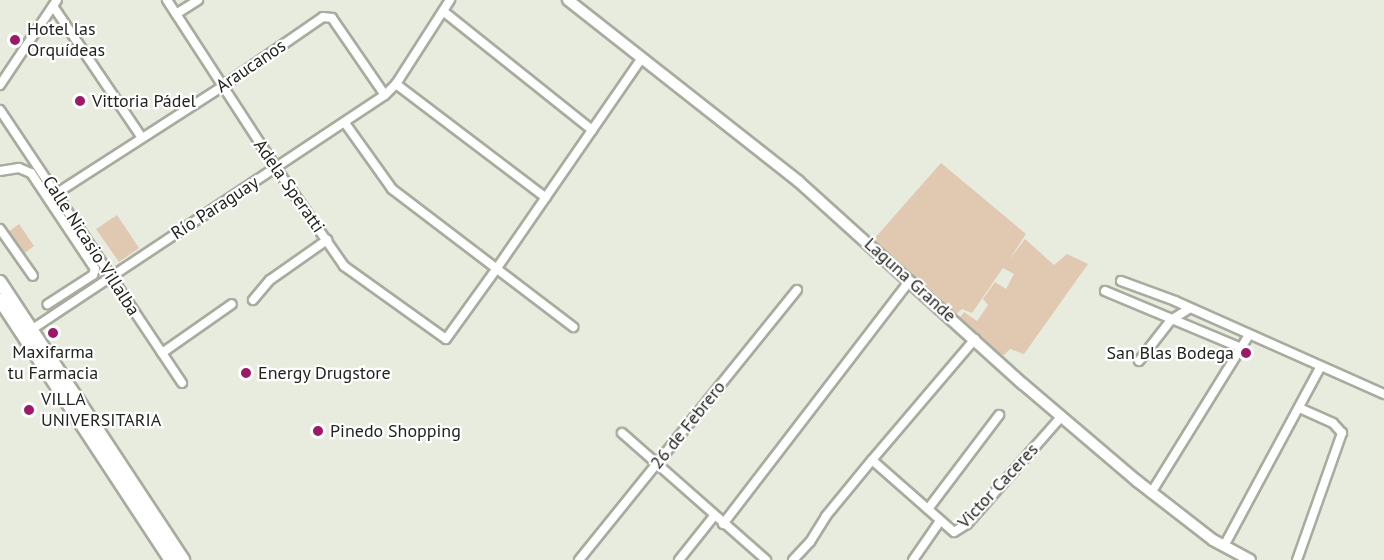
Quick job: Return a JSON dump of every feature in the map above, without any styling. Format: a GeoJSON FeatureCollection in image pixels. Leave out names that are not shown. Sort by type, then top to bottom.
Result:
{"type":"FeatureCollection","features":[{"type":"Feature","properties":{"kind":"highway"},"geometry":{"type":"LineString","coordinates":[[0,282],[185,559]]}},
{"type":"Feature","properties":{"kind":"highway"},"geometry":{"type":"LineString","coordinates":[[0,300],[171,560]]}},
{"type":"Feature","properties":{"kind":"main road","name":"Laguna Grande"},"geometry":{"type":"LineString","coordinates":[[568,0],[798,181],[1061,417],[1151,493],[1224,546],[1250,560]]}},
{"type":"Feature","properties":{"kind":"street","name":"Adela Speratti"},"geometry":{"type":"LineString","coordinates":[[167,0],[276,168],[344,266],[446,339],[497,268]]}},
{"type":"Feature","properties":{"kind":"street"},"geometry":{"type":"LineString","coordinates":[[176,14],[198,0]]}},
{"type":"Feature","properties":{"kind":"street","name":"Río Paraguay"},"geometry":{"type":"LineString","coordinates":[[31,330],[385,95],[396,84],[450,0]]}},
{"type":"Feature","properties":{"kind":"street"},"geometry":{"type":"LineString","coordinates":[[0,86],[55,3],[142,138]]}},
{"type":"Feature","properties":{"kind":"street"},"geometry":{"type":"LineString","coordinates":[[443,11],[592,130]]}},
{"type":"Feature","properties":{"kind":"street","name":"Araucanos"},"geometry":{"type":"LineString","coordinates":[[57,193],[223,86],[323,17],[332,18],[385,95]]}},
{"type":"Feature","properties":{"kind":"street"},"geometry":{"type":"LineString","coordinates":[[497,268],[642,58]]}},
{"type":"Feature","properties":{"kind":"street"},"geometry":{"type":"LineString","coordinates":[[396,84],[546,198]]}},
{"type":"Feature","properties":{"kind":"street","name":"Calle Nicasio Villalba"},"geometry":{"type":"LineString","coordinates":[[0,110],[182,383]]}},
{"type":"Feature","properties":{"kind":"street"},"geometry":{"type":"LineString","coordinates":[[345,123],[392,189],[573,327]]}},
{"type":"Feature","properties":{"kind":"street"},"geometry":{"type":"LineString","coordinates":[[0,171],[19,168],[31,173],[95,269],[93,275],[48,304]]}},
{"type":"Feature","properties":{"kind":"street"},"geometry":{"type":"LineString","coordinates":[[0,229],[33,276]]}},
{"type":"Feature","properties":{"kind":"street"},"geometry":{"type":"LineString","coordinates":[[253,300],[270,280],[327,240]]}},
{"type":"Feature","properties":{"kind":"street"},"geometry":{"type":"LineString","coordinates":[[723,524],[910,280]]}},
{"type":"Feature","properties":{"kind":"street"},"geometry":{"type":"LineString","coordinates":[[1121,281],[1190,308],[1384,394]]}},
{"type":"Feature","properties":{"kind":"street","name":"26 de Febrero"},"geometry":{"type":"LineString","coordinates":[[579,560],[797,290]]}},
{"type":"Feature","properties":{"kind":"street"},"geometry":{"type":"LineString","coordinates":[[1105,291],[1241,348]]}},
{"type":"Feature","properties":{"kind":"street"},"geometry":{"type":"LineString","coordinates":[[162,353],[232,304]]}},
{"type":"Feature","properties":{"kind":"street"},"geometry":{"type":"LineString","coordinates":[[1139,362],[1171,320],[1190,308]]}},
{"type":"Feature","properties":{"kind":"street"},"geometry":{"type":"LineString","coordinates":[[1151,493],[1249,334]]}},
{"type":"Feature","properties":{"kind":"street"},"geometry":{"type":"LineString","coordinates":[[793,560],[810,542],[826,516],[872,460],[975,339]]}},
{"type":"Feature","properties":{"kind":"street"},"geometry":{"type":"LineString","coordinates":[[1224,546],[1321,366]]}},
{"type":"Feature","properties":{"kind":"street"},"geometry":{"type":"LineString","coordinates":[[1297,560],[1342,433],[1333,423],[1299,408]]}},
{"type":"Feature","properties":{"kind":"street"},"geometry":{"type":"LineString","coordinates":[[928,509],[999,415]]}},
{"type":"Feature","properties":{"kind":"street","name":"Victor Caceres"},"geometry":{"type":"LineString","coordinates":[[913,560],[940,521],[954,532],[967,524],[1061,417]]}},
{"type":"Feature","properties":{"kind":"street"},"geometry":{"type":"LineString","coordinates":[[622,433],[656,466],[766,560]]}},
{"type":"Feature","properties":{"kind":"street"},"geometry":{"type":"LineString","coordinates":[[872,460],[940,521]]}},
{"type":"Feature","properties":{"kind":"street"},"geometry":{"type":"LineString","coordinates":[[679,560],[714,516]]}},
{"type":"Feature","properties":{"kind":"shaded area"},"geometry":{"type":"Polygon","coordinates":[[[941,163],[1026,234],[1009,260],[1025,239],[1054,265],[1067,254],[1088,264],[1024,354],[1010,349],[1004,355],[994,352],[958,320],[964,312],[977,321],[988,305],[983,299],[995,282],[1006,289],[1014,274],[1003,268],[972,313],[962,309],[954,316],[874,239],[941,163]]]}},
{"type":"Feature","properties":{"kind":"shaded area"},"geometry":{"type":"Polygon","coordinates":[[[117,215],[139,248],[119,262],[96,229],[117,215]]]}},
{"type":"Feature","properties":{"kind":"shaded area"},"geometry":{"type":"Polygon","coordinates":[[[19,224],[34,246],[22,255],[7,233],[19,224]]]}},
{"type":"Feature","properties":{"kind":"place","name":"Hotel las Orquídeas"},"geometry":{"type":"Point","coordinates":[15,40]}},
{"type":"Feature","properties":{"kind":"place","name":"Vittoria Pádel"},"geometry":{"type":"Point","coordinates":[80,101]}},
{"type":"Feature","properties":{"kind":"place","name":"Maxifarma tu Farmacia"},"geometry":{"type":"Point","coordinates":[53,333]}},
{"type":"Feature","properties":{"kind":"place","name":"San Blas Bodega"},"geometry":{"type":"Point","coordinates":[1246,353]}},
{"type":"Feature","properties":{"kind":"place","name":"Energy Drugstore"},"geometry":{"type":"Point","coordinates":[246,373]}},
{"type":"Feature","properties":{"kind":"place","name":"VILLA UNIVERSITARIA"},"geometry":{"type":"Point","coordinates":[29,410]}},
{"type":"Feature","properties":{"kind":"place","name":"Pinedo Shopping"},"geometry":{"type":"Point","coordinates":[318,431]}}]}
